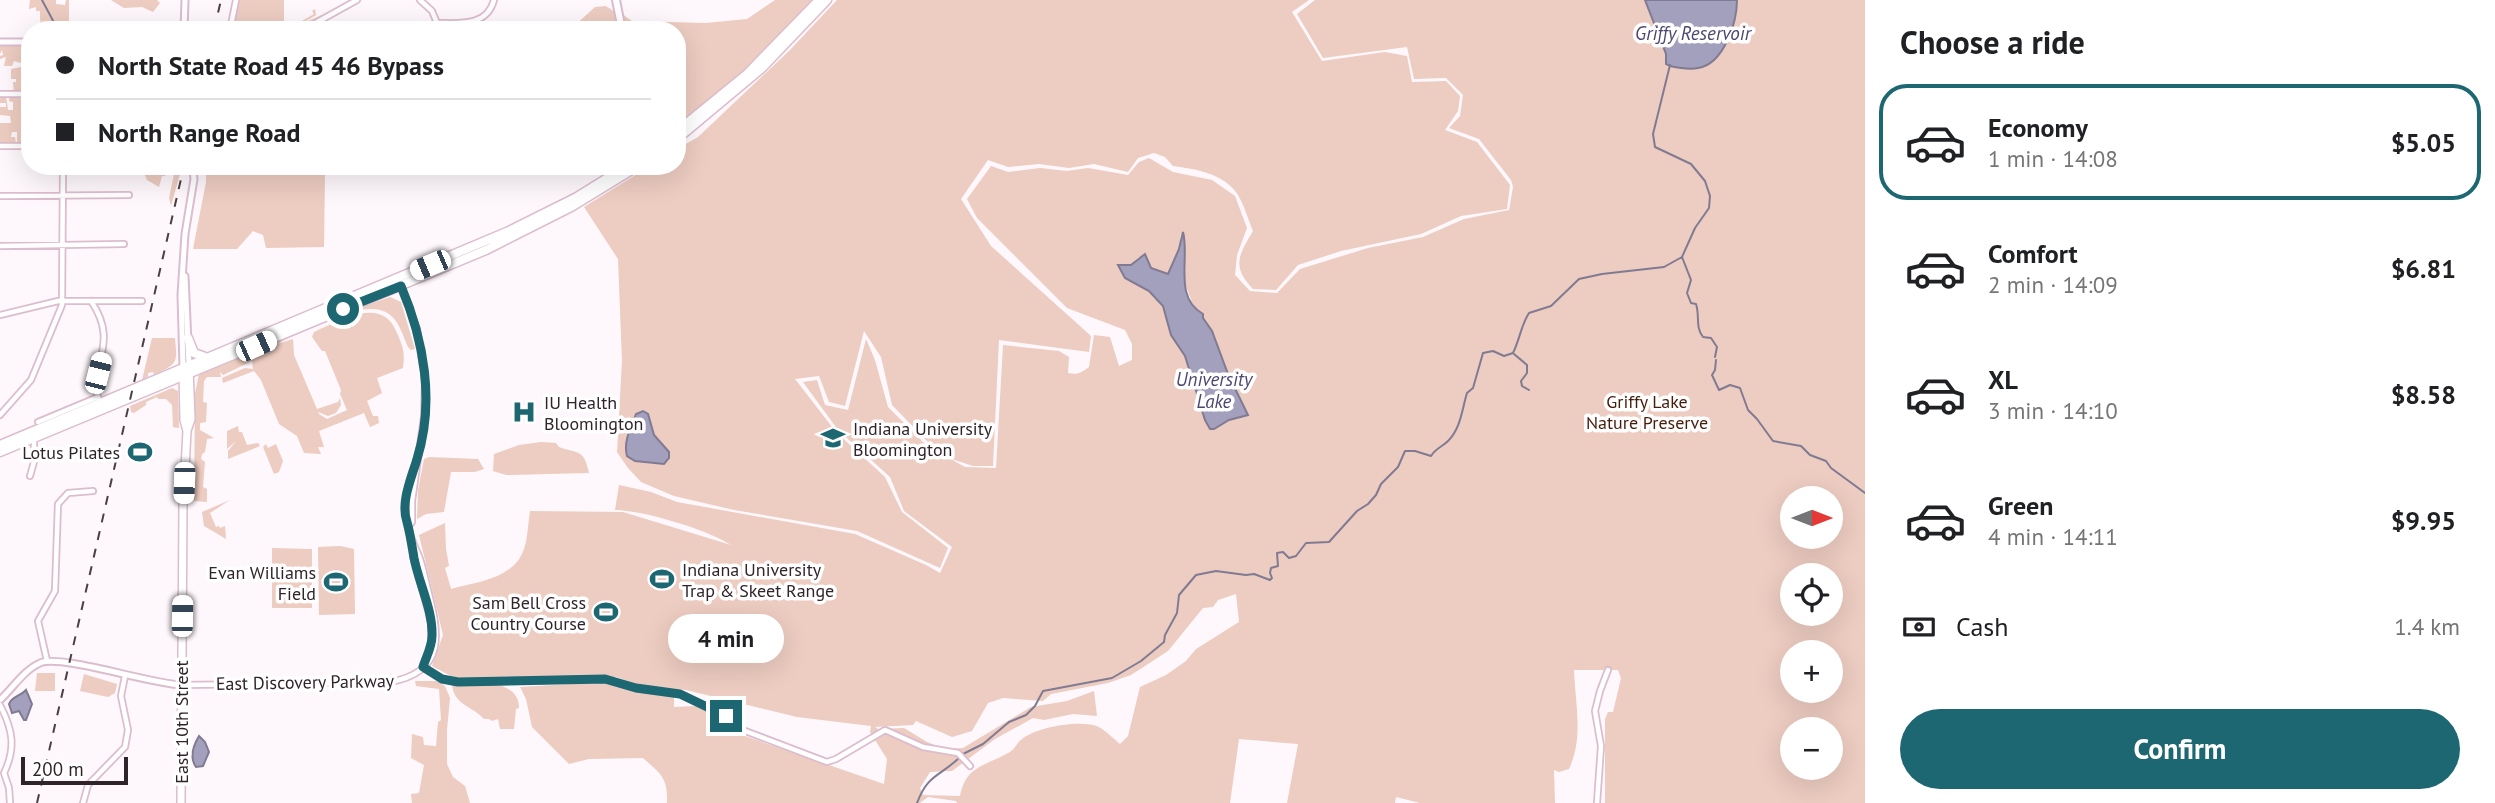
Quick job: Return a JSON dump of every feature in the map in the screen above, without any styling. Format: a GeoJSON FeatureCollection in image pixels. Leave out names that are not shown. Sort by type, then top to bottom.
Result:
{"type":"FeatureCollection","features":[{"type":"Feature","properties":{"kind":"highway"},"geometry":{"type":"LineString","coordinates":[[686,124],[759,63],[820,0]]}},
{"type":"Feature","properties":{"kind":"highway"},"geometry":{"type":"LineString","coordinates":[[686,131],[762,68],[827,0]]}},
{"type":"Feature","properties":{"kind":"highway"},"geometry":{"type":"LineString","coordinates":[[0,452],[186,371],[322,317],[533,220],[611,175]]}},
{"type":"Feature","properties":{"kind":"highway"},"geometry":{"type":"LineString","coordinates":[[0,445],[99,400],[186,371],[211,356],[486,250],[585,199],[624,175]]}},
{"type":"Feature","properties":{"kind":"highway"},"geometry":{"type":"LineString","coordinates":[[188,338],[194,354],[211,356]]}},
{"type":"Feature","properties":{"kind":"main road"},"geometry":{"type":"LineString","coordinates":[[616,0],[620,21]]}},
{"type":"Feature","properties":{"kind":"main road","name":"East 10th Street"},"geometry":{"type":"LineString","coordinates":[[181,803],[186,371]]}},
{"type":"Feature","properties":{"kind":"street"},"geometry":{"type":"LineString","coordinates":[[184,21],[185,0]]}},
{"type":"Feature","properties":{"kind":"street"},"geometry":{"type":"LineString","coordinates":[[232,21],[236,0]]}},
{"type":"Feature","properties":{"kind":"street"},"geometry":{"type":"LineString","coordinates":[[319,21],[356,0]]}},
{"type":"Feature","properties":{"kind":"street"},"geometry":{"type":"LineString","coordinates":[[420,0],[432,11],[436,21]]}},
{"type":"Feature","properties":{"kind":"street"},"geometry":{"type":"LineString","coordinates":[[478,21],[487,13],[494,0]]}},
{"type":"Feature","properties":{"kind":"street"},"geometry":{"type":"LineString","coordinates":[[0,42],[21,41]]}},
{"type":"Feature","properties":{"kind":"street"},"geometry":{"type":"LineString","coordinates":[[0,94],[21,94]]}},
{"type":"Feature","properties":{"kind":"street"},"geometry":{"type":"LineString","coordinates":[[0,146],[21,146]]}},
{"type":"Feature","properties":{"kind":"street"},"geometry":{"type":"LineString","coordinates":[[0,415],[32,380],[63,301],[63,175]]}},
{"type":"Feature","properties":{"kind":"street","name":"East 10th Street"},"geometry":{"type":"LineString","coordinates":[[186,371],[188,338],[184,234],[194,175]]}},
{"type":"Feature","properties":{"kind":"street"},"geometry":{"type":"LineString","coordinates":[[0,196],[129,195]]}},
{"type":"Feature","properties":{"kind":"street"},"geometry":{"type":"LineString","coordinates":[[0,246],[124,244]]}},
{"type":"Feature","properties":{"kind":"street","name":"East 10th Street"},"geometry":{"type":"LineString","coordinates":[[184,266],[181,295],[186,371]]}},
{"type":"Feature","properties":{"kind":"street"},"geometry":{"type":"LineString","coordinates":[[399,282],[417,329],[425,375],[425,409],[417,461],[407,498],[407,523],[410,526],[414,556],[432,625],[432,645],[424,666],[442,679],[458,682],[605,679],[636,688],[680,694],[726,716],[740,729],[827,762],[885,730],[923,747],[958,753],[970,766]]}},
{"type":"Feature","properties":{"kind":"street"},"geometry":{"type":"LineString","coordinates":[[0,315],[63,301],[142,301]]}},
{"type":"Feature","properties":{"kind":"street"},"geometry":{"type":"LineString","coordinates":[[38,422],[99,400],[97,387],[105,330],[102,317],[91,301]]}},
{"type":"Feature","properties":{"kind":"street"},"geometry":{"type":"LineString","coordinates":[[30,476],[34,462],[34,438]]}},
{"type":"Feature","properties":{"kind":"street"},"geometry":{"type":"LineString","coordinates":[[47,661],[38,621],[55,591],[58,504],[68,493],[93,491]]}},
{"type":"Feature","properties":{"kind":"street"},"geometry":{"type":"LineString","coordinates":[[10,803],[4,773],[13,740],[0,703],[29,670],[47,661],[157,683],[181,685]]}},
{"type":"Feature","properties":{"kind":"street","name":"East Discovery Parkway"},"geometry":{"type":"LineString","coordinates":[[181,685],[390,682],[403,680],[424,666]]}},
{"type":"Feature","properties":{"kind":"street"},"geometry":{"type":"LineString","coordinates":[[1597,803],[1601,746],[1595,711],[1608,670]]}},
{"type":"Feature","properties":{"kind":"street"},"geometry":{"type":"LineString","coordinates":[[83,803],[88,785],[125,747],[128,730],[121,696],[125,676]]}},
{"type":"Feature","properties":{"kind":"green space"},"geometry":{"type":"Polygon","coordinates":[[[30,0],[56,0],[56,4],[65,5],[66,0],[69,0],[69,21],[41,21],[40,11],[36,11],[36,7],[29,9],[30,0]]]}},
{"type":"Feature","properties":{"kind":"green space"},"geometry":{"type":"Polygon","coordinates":[[[111,0],[157,0],[160,3],[153,12],[142,7],[124,8],[111,0]]]}},
{"type":"Feature","properties":{"kind":"green space"},"geometry":{"type":"Polygon","coordinates":[[[238,0],[284,0],[284,21],[233,21],[238,0]]]}},
{"type":"Feature","properties":{"kind":"green space"},"geometry":{"type":"Polygon","coordinates":[[[775,0],[812,0],[735,80],[686,118],[686,22],[747,19],[775,0]]]}},
{"type":"Feature","properties":{"kind":"green space"},"geometry":{"type":"Polygon","coordinates":[[[837,0],[1309,0],[1292,12],[1322,61],[1385,52],[1407,56],[1412,82],[1446,81],[1460,96],[1458,111],[1445,130],[1477,142],[1510,185],[1507,209],[1461,216],[1421,234],[1341,251],[1298,265],[1276,290],[1253,289],[1242,274],[1240,260],[1253,231],[1238,195],[1217,177],[1173,166],[1165,157],[1154,153],[1138,158],[1128,172],[1094,164],[1069,168],[1039,164],[1008,167],[988,160],[961,199],[991,246],[1091,336],[1089,352],[999,340],[993,466],[973,466],[952,459],[928,442],[892,405],[881,357],[864,331],[845,406],[829,402],[819,376],[795,379],[836,432],[885,477],[902,512],[948,548],[940,568],[857,531],[734,510],[674,496],[641,482],[617,452],[622,361],[618,259],[584,207],[636,175],[686,175],[686,144],[698,137],[790,50],[837,0]]]}},
{"type":"Feature","properties":{"kind":"green space","name":"Griffy Lake Nature Preserve"},"geometry":{"type":"Polygon","coordinates":[[[1315,0],[1865,0],[1865,803],[1605,803],[1605,719],[1608,712],[1613,712],[1621,678],[1618,670],[1574,670],[1578,720],[1576,745],[1569,769],[1559,772],[1554,770],[1555,803],[1420,803],[1396,797],[1395,803],[1287,803],[1298,744],[1239,739],[1230,803],[957,803],[928,797],[920,803],[667,803],[665,782],[643,758],[589,759],[569,764],[532,727],[526,699],[520,687],[603,682],[633,691],[674,697],[674,707],[697,706],[728,720],[739,734],[884,784],[887,759],[870,732],[871,726],[797,717],[686,690],[643,686],[616,677],[471,681],[451,676],[432,666],[443,635],[419,535],[445,523],[449,566],[445,568],[451,589],[494,578],[512,567],[524,549],[530,511],[623,512],[731,545],[675,522],[641,513],[615,510],[619,485],[651,492],[677,502],[855,534],[940,573],[952,547],[904,511],[890,477],[838,430],[803,382],[817,380],[825,405],[848,410],[866,339],[888,407],[926,445],[965,467],[996,468],[1003,345],[1059,351],[1069,357],[1068,373],[1071,374],[1089,367],[1094,335],[1110,337],[1119,366],[1132,360],[1132,344],[1125,330],[1067,308],[977,218],[967,199],[991,166],[1008,172],[1040,168],[1067,171],[1088,168],[1128,175],[1139,162],[1149,158],[1173,172],[1212,180],[1235,196],[1247,228],[1237,255],[1235,275],[1250,291],[1277,293],[1300,269],[1368,248],[1423,237],[1464,219],[1509,210],[1513,187],[1511,180],[1479,139],[1449,128],[1460,116],[1463,95],[1446,78],[1414,79],[1407,47],[1323,58],[1297,14],[1315,0]],[[1184,233],[1181,234],[1179,249],[1168,274],[1151,268],[1147,257],[1139,257],[1131,265],[1118,265],[1128,278],[1152,293],[1166,310],[1181,345],[1201,409],[1214,429],[1229,420],[1247,415],[1215,339],[1205,320],[1195,310],[1183,278],[1184,233]],[[1236,594],[1218,600],[1213,607],[1203,608],[1168,651],[1131,675],[1108,683],[1051,694],[1043,701],[1003,698],[988,703],[972,731],[952,737],[916,721],[913,725],[875,727],[904,728],[945,749],[963,748],[1031,707],[1067,701],[1094,691],[1097,716],[1073,714],[1044,720],[1033,718],[995,739],[952,771],[930,772],[920,788],[923,795],[960,796],[972,772],[1010,752],[1028,735],[1047,728],[1071,724],[1091,725],[1099,727],[1120,744],[1128,736],[1140,687],[1166,675],[1186,661],[1196,649],[1239,622],[1236,594]]]}},
{"type":"Feature","properties":{"kind":"green space"},"geometry":{"type":"Polygon","coordinates":[[[605,6],[612,10],[618,21],[580,21],[595,7],[605,6]]]}},
{"type":"Feature","properties":{"kind":"green space"},"geometry":{"type":"Polygon","coordinates":[[[315,9],[316,15],[302,21],[314,14],[312,11],[315,9]]]}},
{"type":"Feature","properties":{"kind":"green space"},"geometry":{"type":"Polygon","coordinates":[[[0,44],[21,44],[21,63],[14,61],[12,66],[4,66],[6,57],[0,59],[2,50],[0,54],[0,44]]]}},
{"type":"Feature","properties":{"kind":"green space"},"geometry":{"type":"Polygon","coordinates":[[[21,67],[21,93],[14,93],[13,82],[16,82],[16,79],[11,79],[11,69],[21,67]]]}},
{"type":"Feature","properties":{"kind":"green space"},"geometry":{"type":"Polygon","coordinates":[[[0,96],[6,96],[8,110],[13,110],[13,102],[9,101],[9,96],[21,96],[21,142],[17,142],[17,132],[12,132],[11,137],[15,137],[16,143],[0,143],[0,123],[11,123],[10,116],[0,115],[0,107],[6,107],[6,103],[0,103],[0,96]]]}},
{"type":"Feature","properties":{"kind":"green space"},"geometry":{"type":"Polygon","coordinates":[[[145,175],[165,175],[162,176],[159,187],[147,180],[145,175]]]}},
{"type":"Feature","properties":{"kind":"green space"},"geometry":{"type":"Polygon","coordinates":[[[174,175],[180,175],[171,206],[169,198],[174,175]]]}},
{"type":"Feature","properties":{"kind":"green space"},"geometry":{"type":"Polygon","coordinates":[[[206,175],[325,175],[324,247],[266,248],[263,235],[253,231],[237,249],[193,249],[206,175]]]}},
{"type":"Feature","properties":{"kind":"green space"},"geometry":{"type":"Polygon","coordinates":[[[390,297],[401,302],[415,349],[408,347],[389,314],[365,309],[333,318],[277,344],[293,339],[294,355],[317,409],[338,402],[340,398],[341,405],[336,413],[328,416],[318,412],[327,419],[347,410],[325,351],[322,351],[312,337],[314,332],[358,314],[370,313],[389,320],[402,345],[404,362],[403,368],[377,378],[382,393],[367,401],[373,416],[378,416],[379,423],[370,427],[364,413],[319,431],[324,447],[318,447],[321,454],[304,453],[297,436],[279,424],[261,380],[254,371],[223,383],[222,378],[245,368],[253,369],[252,361],[223,375],[220,372],[221,377],[207,377],[204,381],[203,402],[207,403],[206,422],[200,423],[200,430],[214,438],[207,439],[201,459],[205,462],[203,487],[207,489],[207,502],[194,501],[195,393],[199,374],[341,314],[390,297]]]}},
{"type":"Feature","properties":{"kind":"green space"},"geometry":{"type":"Polygon","coordinates":[[[152,338],[175,338],[176,358],[168,368],[154,375],[153,372],[148,373],[148,377],[142,380],[152,338]]]}},
{"type":"Feature","properties":{"kind":"green space"},"geometry":{"type":"Polygon","coordinates":[[[172,388],[178,391],[179,428],[173,427],[172,405],[166,399],[157,397],[146,402],[146,405],[134,413],[131,412],[130,406],[172,388]]]}},
{"type":"Feature","properties":{"kind":"green space"},"geometry":{"type":"Polygon","coordinates":[[[238,426],[247,445],[258,443],[260,446],[228,459],[228,451],[236,441],[227,449],[227,431],[238,426]]]}},
{"type":"Feature","properties":{"kind":"green space"},"geometry":{"type":"Polygon","coordinates":[[[556,443],[559,447],[580,454],[589,473],[506,475],[493,471],[494,454],[519,445],[556,443]]]}},
{"type":"Feature","properties":{"kind":"green space"},"geometry":{"type":"Polygon","coordinates":[[[266,444],[268,448],[276,444],[283,461],[279,472],[274,474],[263,447],[266,444]]]}},
{"type":"Feature","properties":{"kind":"green space"},"geometry":{"type":"Polygon","coordinates":[[[424,459],[478,459],[484,469],[475,472],[451,472],[444,512],[426,514],[417,519],[418,490],[424,459]]]}},
{"type":"Feature","properties":{"kind":"green space"},"geometry":{"type":"Polygon","coordinates":[[[230,500],[210,513],[216,527],[225,526],[226,539],[204,526],[202,512],[230,500]]]}},
{"type":"Feature","properties":{"kind":"green space","name":"Evan Williams Field"},"geometry":{"type":"Polygon","coordinates":[[[340,546],[354,549],[355,614],[319,615],[318,547],[340,546]]]}},
{"type":"Feature","properties":{"kind":"green space"},"geometry":{"type":"Polygon","coordinates":[[[272,548],[312,549],[312,608],[272,608],[272,548]]]}},
{"type":"Feature","properties":{"kind":"green space"},"geometry":{"type":"Polygon","coordinates":[[[37,673],[55,673],[55,691],[35,691],[37,673]]]}},
{"type":"Feature","properties":{"kind":"green space"},"geometry":{"type":"Polygon","coordinates":[[[84,674],[117,684],[115,693],[108,697],[80,691],[84,674]]]}},
{"type":"Feature","properties":{"kind":"green space"},"geometry":{"type":"Polygon","coordinates":[[[415,681],[437,681],[445,686],[450,698],[447,764],[453,777],[465,786],[470,803],[412,803],[411,794],[419,793],[424,765],[411,758],[412,734],[423,737],[424,745],[436,746],[438,722],[441,720],[439,689],[416,686],[415,681]]]}},
{"type":"Feature","properties":{"kind":"green space"},"geometry":{"type":"Polygon","coordinates":[[[452,683],[494,684],[512,691],[519,708],[516,709],[514,729],[500,729],[498,719],[484,719],[463,704],[456,696],[452,683]]]}},
{"type":"Feature","properties":{"kind":"water","name":"Griffy Reservoir"},"geometry":{"type":"Polygon","coordinates":[[[1645,0],[1737,0],[1732,30],[1722,51],[1707,65],[1698,68],[1666,64],[1666,54],[1645,0]]]}},
{"type":"Feature","properties":{"kind":"water","name":"University Lake"},"geometry":{"type":"Polygon","coordinates":[[[1183,232],[1184,276],[1188,298],[1203,314],[1212,331],[1228,374],[1248,415],[1229,420],[1214,429],[1210,429],[1205,420],[1185,356],[1171,335],[1163,306],[1149,291],[1125,278],[1118,265],[1131,265],[1145,254],[1151,268],[1168,274],[1183,232]]]}},
{"type":"Feature","properties":{"kind":"water"},"geometry":{"type":"Polygon","coordinates":[[[643,411],[648,414],[654,435],[669,452],[669,458],[664,464],[635,461],[627,456],[626,445],[630,429],[636,414],[643,411]]]}},
{"type":"Feature","properties":{"kind":"water"},"geometry":{"type":"Polygon","coordinates":[[[26,690],[32,704],[24,720],[19,711],[12,713],[9,704],[26,690]]]}},
{"type":"Feature","properties":{"kind":"water"},"geometry":{"type":"Polygon","coordinates":[[[199,736],[209,752],[203,766],[196,767],[193,752],[199,736]]]}},
{"type":"Feature","properties":{"kind":"waterway"},"geometry":{"type":"LineString","coordinates":[[42,0],[53,21]]}},
{"type":"Feature","properties":{"kind":"waterway"},"geometry":{"type":"LineString","coordinates":[[1670,65],[1653,134],[1655,147],[1691,164],[1705,181],[1710,196],[1709,208],[1695,228],[1682,257],[1691,280],[1687,293],[1691,303],[1696,304],[1698,325],[1703,337],[1711,338],[1717,347],[1715,357]]}},
{"type":"Feature","properties":{"kind":"waterway"},"geometry":{"type":"LineString","coordinates":[[963,754],[983,744],[1009,722],[1026,715],[1035,706],[1043,691],[1112,678],[1141,661],[1164,642],[1177,613],[1179,595],[1196,575],[1216,571],[1254,574],[1270,580],[1271,568],[1278,566],[1277,553],[1283,552],[1289,558],[1296,556],[1306,543],[1329,542],[1357,511],[1376,495],[1381,484],[1398,467],[1405,451],[1431,456],[1448,441],[1458,424],[1467,393],[1473,388],[1483,353],[1493,351],[1504,356],[1513,353],[1529,313],[1551,306],[1579,279],[1664,267],[1682,257]]}},
{"type":"Feature","properties":{"kind":"waterway"},"geometry":{"type":"LineString","coordinates":[[1514,354],[1527,365],[1527,373],[1521,381],[1522,386],[1529,390]]}},
{"type":"Feature","properties":{"kind":"waterway"},"geometry":{"type":"LineString","coordinates":[[1716,360],[1712,375],[1719,390],[1730,385],[1740,388],[1748,410],[1773,441],[1801,446],[1810,455],[1826,461],[1831,468],[1865,493]]}},
{"type":"Feature","properties":{"kind":"waterway"},"geometry":{"type":"LineString","coordinates":[[917,803],[925,786],[959,758]]}},
{"type":"Feature","properties":{"kind":"railway"},"geometry":{"type":"LineString","coordinates":[[216,21],[221,0]]}},
{"type":"Feature","properties":{"kind":"railway"},"geometry":{"type":"LineString","coordinates":[[37,803],[182,175]]}},
{"type":"Feature","properties":{"kind":"place","name":"IU Health Bloomington"},"geometry":{"type":"Point","coordinates":[524,412]}},
{"type":"Feature","properties":{"kind":"place","name":"Indiana University Bloomington"},"geometry":{"type":"Point","coordinates":[833,438]}},
{"type":"Feature","properties":{"kind":"place","name":"Lotus Pilates"},"geometry":{"type":"Point","coordinates":[140,452]}},
{"type":"Feature","properties":{"kind":"place","name":"Indiana University Trap & Skeet Range"},"geometry":{"type":"Point","coordinates":[662,579]}},
{"type":"Feature","properties":{"kind":"place","name":"Evan Williams Field"},"geometry":{"type":"Point","coordinates":[336,582]}},
{"type":"Feature","properties":{"kind":"place","name":"Sam Bell Cross Country Course"},"geometry":{"type":"Point","coordinates":[606,612]}},
{"type":"Feature","properties":{"kind":"route"},"geometry":{"type":"LineString","coordinates":[[343,309],[401,286],[417,329],[426,387],[419,452],[410,480],[406,510],[414,556],[432,625],[432,645],[423,667],[442,679],[458,682],[605,679],[636,688],[680,694],[726,716]]}}]}
